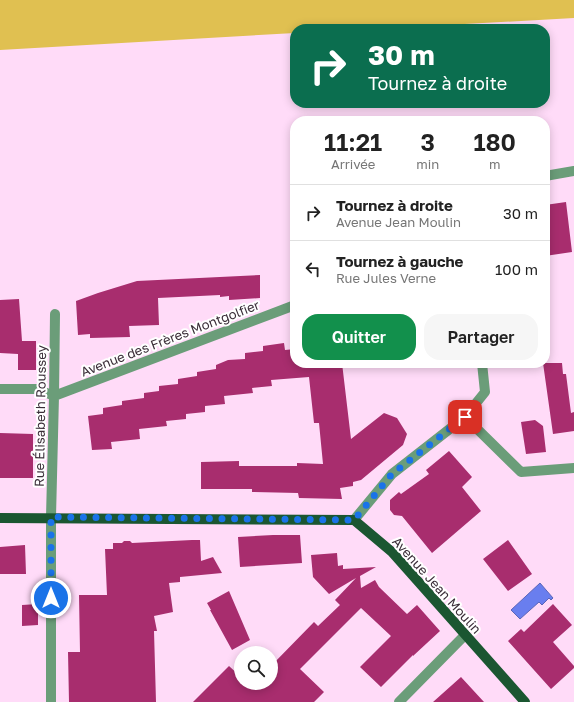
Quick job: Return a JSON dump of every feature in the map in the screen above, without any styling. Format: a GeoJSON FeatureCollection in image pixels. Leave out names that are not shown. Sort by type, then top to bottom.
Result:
{"type":"FeatureCollection","features":[{"type":"Feature","properties":{"kind":"main road"},"geometry":{"type":"LineString","coordinates":[[0,518],[51,517],[354,520]]}},
{"type":"Feature","properties":{"kind":"main road","name":"Avenue Jean Moulin"},"geometry":{"type":"LineString","coordinates":[[354,520],[392,552],[525,702]]}},
{"type":"Feature","properties":{"kind":"street"},"geometry":{"type":"LineString","coordinates":[[550,175],[574,172]]}},
{"type":"Feature","properties":{"kind":"street","name":"Avenue des Frères Montgolfier"},"geometry":{"type":"LineString","coordinates":[[54,396],[290,307]]}},
{"type":"Feature","properties":{"kind":"street","name":"Rue Élisabeth Roussey"},"geometry":{"type":"LineString","coordinates":[[51,702],[51,517],[55,314]]}},
{"type":"Feature","properties":{"kind":"street"},"geometry":{"type":"LineString","coordinates":[[354,520],[392,474],[465,417],[485,392],[483,368]]}},
{"type":"Feature","properties":{"kind":"street"},"geometry":{"type":"LineString","coordinates":[[0,389],[38,389],[54,396]]}},
{"type":"Feature","properties":{"kind":"street"},"geometry":{"type":"LineString","coordinates":[[465,417],[521,472],[574,468]]}},
{"type":"Feature","properties":{"kind":"street"},"geometry":{"type":"LineString","coordinates":[[399,702],[465,636]]}},
{"type":"Feature","properties":{"kind":"shaded area"},"geometry":{"type":"Polygon","coordinates":[[[0,0],[574,0],[574,18],[465,24],[290,24],[290,33],[0,50],[0,0]]]}},
{"type":"Feature","properties":{"kind":"water"},"geometry":{"type":"Polygon","coordinates":[[[540,583],[553,598],[551,600],[549,598],[542,605],[539,602],[520,619],[511,610],[540,583]]]}},
{"type":"Feature","properties":{"kind":"building"},"geometry":{"type":"Polygon","coordinates":[[[566,202],[572,252],[550,255],[550,204],[566,202]]]}},
{"type":"Feature","properties":{"kind":"building"},"geometry":{"type":"Polygon","coordinates":[[[260,275],[260,298],[229,300],[229,296],[220,297],[220,295],[158,298],[159,325],[129,326],[130,337],[90,338],[90,334],[78,335],[76,301],[98,293],[137,281],[260,275]]]}},
{"type":"Feature","properties":{"kind":"building"},"geometry":{"type":"Polygon","coordinates":[[[19,299],[22,341],[36,341],[36,370],[18,370],[18,354],[0,353],[0,300],[19,299]]]}},
{"type":"Feature","properties":{"kind":"building"},"geometry":{"type":"Polygon","coordinates":[[[284,343],[285,350],[290,350],[290,368],[343,368],[351,439],[384,413],[397,418],[407,434],[403,445],[361,480],[353,482],[353,486],[340,488],[342,499],[299,498],[298,493],[252,492],[252,489],[201,489],[201,462],[239,461],[239,466],[297,466],[297,463],[323,464],[319,423],[314,423],[309,377],[271,380],[272,386],[252,388],[253,393],[224,396],[225,404],[205,406],[205,412],[186,414],[186,419],[166,421],[167,426],[139,429],[140,439],[111,442],[112,449],[92,450],[88,416],[103,414],[103,408],[122,405],[122,401],[144,398],[144,393],[159,391],[159,386],[178,384],[178,379],[197,376],[197,372],[216,369],[216,365],[228,360],[245,359],[245,353],[263,351],[263,346],[284,343]]]}},
{"type":"Feature","properties":{"kind":"building"},"geometry":{"type":"Polygon","coordinates":[[[550,363],[562,363],[563,374],[566,374],[571,413],[574,412],[574,431],[553,434],[544,368],[550,368],[550,363]]]}},
{"type":"Feature","properties":{"kind":"building"},"geometry":{"type":"Polygon","coordinates":[[[535,420],[543,426],[546,452],[526,454],[521,422],[535,420]]]}},
{"type":"Feature","properties":{"kind":"building"},"geometry":{"type":"Polygon","coordinates":[[[0,433],[33,434],[33,478],[0,478],[0,433]]]}},
{"type":"Feature","properties":{"kind":"building"},"geometry":{"type":"Polygon","coordinates":[[[449,451],[472,477],[462,487],[481,511],[432,553],[402,516],[394,515],[390,510],[390,500],[399,492],[401,494],[429,474],[426,470],[449,451]]]}},
{"type":"Feature","properties":{"kind":"building"},"geometry":{"type":"Polygon","coordinates":[[[300,535],[302,563],[240,567],[238,537],[300,535]]]}},
{"type":"Feature","properties":{"kind":"building"},"geometry":{"type":"Polygon","coordinates":[[[200,540],[201,561],[213,557],[222,573],[180,577],[180,582],[169,583],[173,612],[154,616],[157,631],[154,631],[156,702],[69,702],[68,652],[80,652],[79,595],[107,595],[105,549],[113,549],[113,543],[122,543],[124,541],[130,541],[132,543],[200,540]]]}},
{"type":"Feature","properties":{"kind":"building"},"geometry":{"type":"Polygon","coordinates":[[[508,540],[532,574],[508,591],[483,559],[508,540]]]}},
{"type":"Feature","properties":{"kind":"building"},"geometry":{"type":"Polygon","coordinates":[[[25,545],[26,574],[0,574],[0,547],[25,545]]]}},
{"type":"Feature","properties":{"kind":"building"},"geometry":{"type":"Polygon","coordinates":[[[337,553],[338,566],[343,565],[343,569],[376,567],[360,576],[361,588],[375,580],[379,587],[407,614],[417,605],[440,631],[381,687],[360,667],[391,636],[361,608],[300,669],[324,692],[314,702],[193,702],[229,666],[234,671],[234,690],[278,690],[278,659],[314,622],[318,626],[340,605],[335,600],[356,578],[329,594],[313,577],[311,555],[337,553]]]}},
{"type":"Feature","properties":{"kind":"building"},"geometry":{"type":"Polygon","coordinates":[[[229,591],[250,640],[239,646],[234,646],[234,649],[232,650],[207,603],[229,591]]]}},
{"type":"Feature","properties":{"kind":"building"},"geometry":{"type":"Polygon","coordinates":[[[38,604],[38,625],[22,626],[22,605],[38,604]]]}},
{"type":"Feature","properties":{"kind":"building"},"geometry":{"type":"Polygon","coordinates":[[[553,604],[572,625],[553,642],[574,666],[574,668],[551,689],[508,641],[521,629],[524,632],[553,604]]]}},
{"type":"Feature","properties":{"kind":"building"},"geometry":{"type":"Polygon","coordinates":[[[461,677],[484,702],[433,702],[461,677]]]}},
{"type":"Feature","properties":{"kind":"route"},"geometry":{"type":"LineString","coordinates":[[51,598],[51,517],[354,520],[392,474],[465,417]]}}]}
